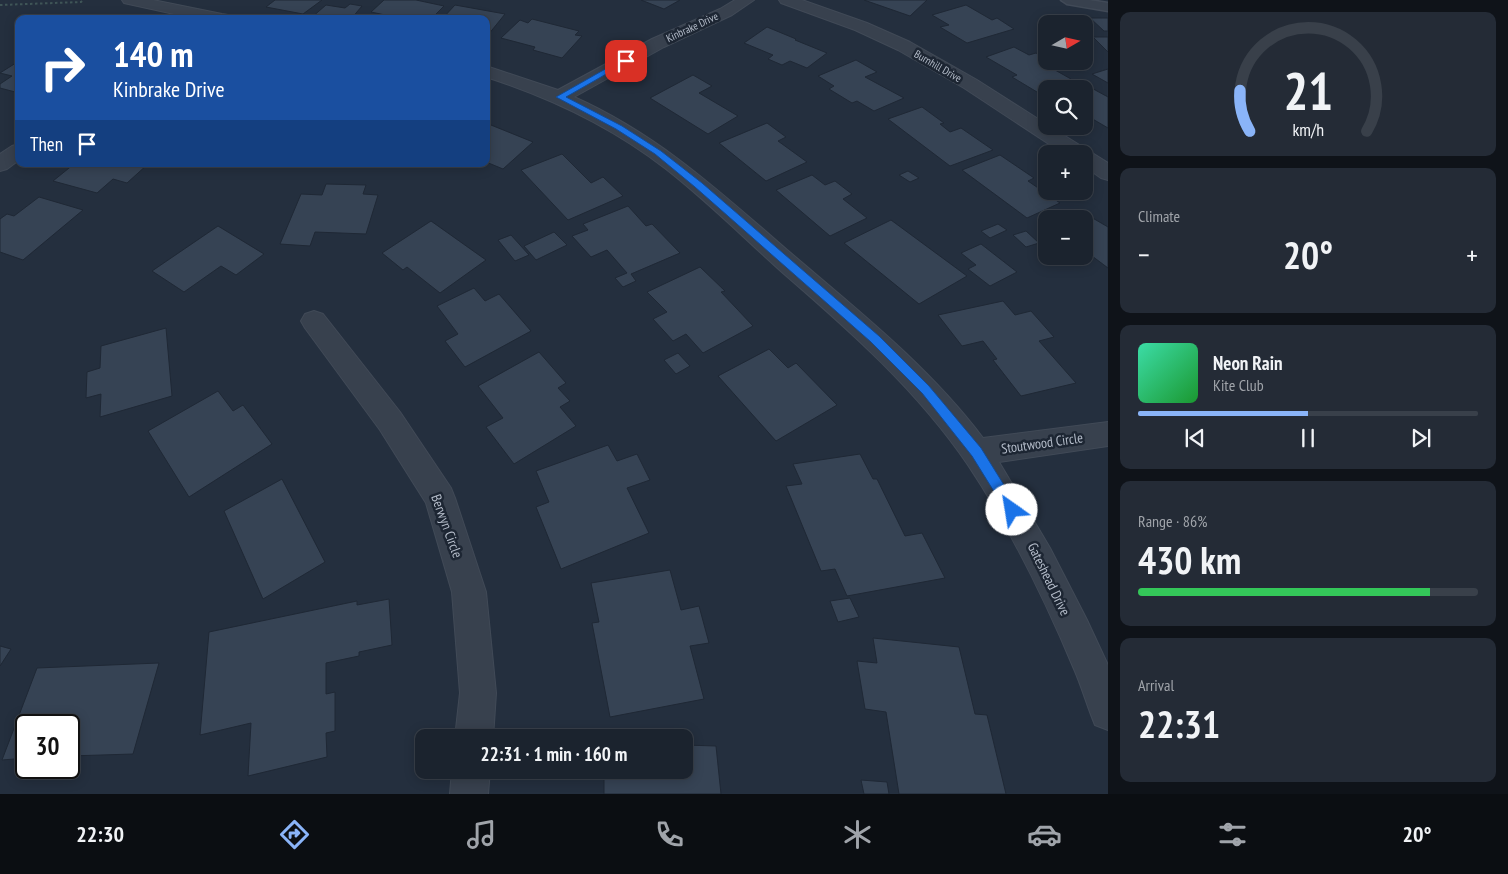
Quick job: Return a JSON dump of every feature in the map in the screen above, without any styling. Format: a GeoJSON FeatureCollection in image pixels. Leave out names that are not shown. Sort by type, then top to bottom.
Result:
{"type":"FeatureCollection","features":[{"type":"Feature","properties":{"kind":"street"},"geometry":{"type":"LineString","coordinates":[[130,0],[191,15]]}},
{"type":"Feature","properties":{"kind":"street","name":"Kinbrake Drive"},"geometry":{"type":"LineString","coordinates":[[560,97],[658,43],[726,12],[746,0]]}},
{"type":"Feature","properties":{"kind":"street","name":"Burnhill Drive"},"geometry":{"type":"LineString","coordinates":[[787,0],[845,20],[903,46],[955,75],[1064,145]]}},
{"type":"Feature","properties":{"kind":"street"},"geometry":{"type":"LineString","coordinates":[[206,15],[220,11]]}},
{"type":"Feature","properties":{"kind":"street","name":"Gateshead Drive"},"geometry":{"type":"LineString","coordinates":[[490,73],[560,97],[619,127],[658,152],[699,185],[875,339],[926,390],[977,452],[1021,524],[1063,607],[1101,690],[1108,712]]}},
{"type":"Feature","properties":{"kind":"street"},"geometry":{"type":"LineString","coordinates":[[0,164],[15,153]]}},
{"type":"Feature","properties":{"kind":"street"},"geometry":{"type":"LineString","coordinates":[[1093,163],[1108,173]]}},
{"type":"Feature","properties":{"kind":"street","name":"Berwyn Circle"},"geometry":{"type":"LineString","coordinates":[[314,321],[390,422],[440,498],[469,592],[478,693],[475,729]]}},
{"type":"Feature","properties":{"kind":"street","name":"Stoutwood Circle"},"geometry":{"type":"LineString","coordinates":[[977,452],[1108,434]]}},
{"type":"Feature","properties":{"kind":"street"},"geometry":{"type":"LineString","coordinates":[[469,794],[470,779]]}},
{"type":"Feature","properties":{"kind":"lane"},"geometry":{"type":"LineString","coordinates":[[1067,0],[1108,7]]}},
{"type":"Feature","properties":{"kind":"path"},"geometry":{"type":"LineString","coordinates":[[0,5],[21,6],[56,1],[80,2],[83,0]]}},
{"type":"Feature","properties":{"kind":"building"},"geometry":{"type":"Polygon","coordinates":[[[275,0],[322,0],[303,14],[266,7],[275,0]]]}},
{"type":"Feature","properties":{"kind":"building"},"geometry":{"type":"Polygon","coordinates":[[[384,0],[416,0],[444,6],[435,15],[385,15],[371,12],[384,0]]]}},
{"type":"Feature","properties":{"kind":"building"},"geometry":{"type":"Polygon","coordinates":[[[641,0],[680,0],[664,9],[641,0]]]}},
{"type":"Feature","properties":{"kind":"building"},"geometry":{"type":"Polygon","coordinates":[[[864,0],[927,0],[910,16],[864,0]]]}},
{"type":"Feature","properties":{"kind":"building"},"geometry":{"type":"Polygon","coordinates":[[[350,4],[362,6],[354,15],[314,15],[326,5],[345,8],[350,4]]]}},
{"type":"Feature","properties":{"kind":"building"},"geometry":{"type":"Polygon","coordinates":[[[455,5],[505,14],[490,33],[490,15],[446,15],[455,5]]]}},
{"type":"Feature","properties":{"kind":"building"},"geometry":{"type":"Polygon","coordinates":[[[966,5],[992,20],[997,18],[1014,29],[967,43],[940,27],[949,25],[932,15],[966,5]]]}},
{"type":"Feature","properties":{"kind":"building"},"geometry":{"type":"Polygon","coordinates":[[[1093,18],[1108,18],[1108,31],[1104,31],[1093,21],[1093,18]]]}},
{"type":"Feature","properties":{"kind":"building"},"geometry":{"type":"Polygon","coordinates":[[[532,19],[579,31],[575,35],[582,36],[562,58],[533,50],[535,47],[501,38],[520,20],[528,23],[532,19]]]}},
{"type":"Feature","properties":{"kind":"building"},"geometry":{"type":"Polygon","coordinates":[[[767,27],[827,53],[807,68],[790,61],[782,65],[768,59],[773,55],[744,43],[767,27]]]}},
{"type":"Feature","properties":{"kind":"building"},"geometry":{"type":"Polygon","coordinates":[[[1093,37],[1108,37],[1108,52],[1093,37]]]}},
{"type":"Feature","properties":{"kind":"building"},"geometry":{"type":"Polygon","coordinates":[[[1014,47],[1029,55],[1038,54],[1038,70],[1055,70],[1071,79],[1038,80],[1037,92],[1012,77],[1017,75],[986,57],[1014,47]]]}},
{"type":"Feature","properties":{"kind":"building"},"geometry":{"type":"Polygon","coordinates":[[[856,60],[877,72],[865,77],[904,98],[874,111],[857,101],[852,103],[829,89],[834,86],[818,76],[856,60]]]}},
{"type":"Feature","properties":{"kind":"building"},"geometry":{"type":"Polygon","coordinates":[[[15,64],[15,92],[0,88],[0,84],[12,76],[0,73],[15,64]]]}},
{"type":"Feature","properties":{"kind":"building"},"geometry":{"type":"Polygon","coordinates":[[[1108,69],[1108,83],[1092,74],[1108,69]]]}},
{"type":"Feature","properties":{"kind":"building"},"geometry":{"type":"Polygon","coordinates":[[[693,75],[712,86],[699,93],[738,116],[708,134],[650,98],[693,75]]]}},
{"type":"Feature","properties":{"kind":"building"},"geometry":{"type":"Polygon","coordinates":[[[1093,89],[1108,97],[1108,128],[1093,119],[1093,89]]]}},
{"type":"Feature","properties":{"kind":"building"},"geometry":{"type":"Polygon","coordinates":[[[922,107],[944,123],[940,124],[950,132],[961,128],[993,150],[950,166],[888,119],[922,107]]]}},
{"type":"Feature","properties":{"kind":"building"},"geometry":{"type":"Polygon","coordinates":[[[767,123],[786,137],[778,141],[807,162],[766,181],[719,143],[767,123]]]}},
{"type":"Feature","properties":{"kind":"building"},"geometry":{"type":"Polygon","coordinates":[[[490,125],[533,142],[503,169],[490,164],[490,125]]]}},
{"type":"Feature","properties":{"kind":"building"},"geometry":{"type":"Polygon","coordinates":[[[562,154],[591,183],[603,177],[623,196],[568,220],[521,170],[562,154]]]}},
{"type":"Feature","properties":{"kind":"building"},"geometry":{"type":"Polygon","coordinates":[[[1000,155],[1034,178],[1028,181],[1038,188],[1038,200],[1056,200],[1060,203],[1045,210],[1038,210],[1038,213],[1027,218],[962,170],[1000,155]]]}},
{"type":"Feature","properties":{"kind":"building"},"geometry":{"type":"Polygon","coordinates":[[[70,167],[145,167],[127,183],[113,179],[97,193],[53,181],[70,167]]]}},
{"type":"Feature","properties":{"kind":"building"},"geometry":{"type":"Polygon","coordinates":[[[908,171],[919,178],[910,182],[899,175],[908,171]]]}},
{"type":"Feature","properties":{"kind":"building"},"geometry":{"type":"Polygon","coordinates":[[[812,175],[825,185],[835,181],[852,194],[843,199],[867,218],[830,236],[776,190],[812,175]]]}},
{"type":"Feature","properties":{"kind":"building"},"geometry":{"type":"Polygon","coordinates":[[[326,184],[366,185],[363,194],[378,195],[366,234],[315,232],[310,246],[280,244],[301,194],[322,195],[326,184]]]}},
{"type":"Feature","properties":{"kind":"building"},"geometry":{"type":"Polygon","coordinates":[[[39,197],[83,210],[23,260],[0,252],[0,219],[7,214],[14,216],[39,197]]]}},
{"type":"Feature","properties":{"kind":"building"},"geometry":{"type":"Polygon","coordinates":[[[628,206],[646,226],[652,224],[680,253],[631,274],[636,281],[623,287],[615,278],[627,273],[607,250],[591,257],[572,236],[588,230],[583,224],[628,206]]]}},
{"type":"Feature","properties":{"kind":"building"},"geometry":{"type":"Polygon","coordinates":[[[1093,218],[1108,227],[1108,268],[1093,257],[1093,218]]]}},
{"type":"Feature","properties":{"kind":"building"},"geometry":{"type":"Polygon","coordinates":[[[891,220],[967,276],[919,304],[844,243],[891,220]]]}},
{"type":"Feature","properties":{"kind":"building"},"geometry":{"type":"Polygon","coordinates":[[[431,221],[486,260],[440,293],[407,267],[403,270],[382,253],[431,221]]]}},
{"type":"Feature","properties":{"kind":"building"},"geometry":{"type":"Polygon","coordinates":[[[998,224],[1007,230],[990,238],[981,231],[998,224]]]}},
{"type":"Feature","properties":{"kind":"building"},"geometry":{"type":"Polygon","coordinates":[[[218,226],[264,254],[236,275],[221,266],[184,292],[152,271],[218,226]]]}},
{"type":"Feature","properties":{"kind":"building"},"geometry":{"type":"Polygon","coordinates":[[[1026,231],[1038,243],[1026,247],[1013,235],[1026,231]]]}},
{"type":"Feature","properties":{"kind":"building"},"geometry":{"type":"Polygon","coordinates":[[[554,232],[567,245],[536,260],[524,246],[554,232]]]}},
{"type":"Feature","properties":{"kind":"building"},"geometry":{"type":"Polygon","coordinates":[[[511,235],[529,255],[515,261],[498,240],[511,235]]]}},
{"type":"Feature","properties":{"kind":"building"},"geometry":{"type":"Polygon","coordinates":[[[981,244],[1017,272],[990,286],[968,269],[976,265],[961,253],[981,244]]]}},
{"type":"Feature","properties":{"kind":"building"},"geometry":{"type":"Polygon","coordinates":[[[700,267],[725,291],[721,292],[753,326],[703,353],[686,334],[673,341],[653,319],[667,312],[647,292],[700,267]]]}},
{"type":"Feature","properties":{"kind":"building"},"geometry":{"type":"Polygon","coordinates":[[[474,288],[485,301],[499,294],[531,331],[465,367],[445,341],[458,334],[437,306],[474,288]]]}},
{"type":"Feature","properties":{"kind":"building"},"geometry":{"type":"Polygon","coordinates":[[[1003,301],[1015,315],[1031,311],[1054,337],[1039,341],[1076,383],[1021,396],[993,360],[997,359],[983,341],[962,346],[938,315],[1003,301]]]}},
{"type":"Feature","properties":{"kind":"building"},"geometry":{"type":"Polygon","coordinates":[[[166,328],[172,396],[100,417],[101,394],[86,398],[87,372],[100,368],[101,346],[166,328]]]}},
{"type":"Feature","properties":{"kind":"building"},"geometry":{"type":"Polygon","coordinates":[[[769,349],[788,368],[796,363],[837,405],[776,441],[718,376],[769,349]]]}},
{"type":"Feature","properties":{"kind":"building"},"geometry":{"type":"Polygon","coordinates":[[[539,352],[566,383],[558,388],[570,401],[560,407],[576,426],[514,464],[486,427],[503,418],[478,386],[539,352]]]}},
{"type":"Feature","properties":{"kind":"building"},"geometry":{"type":"Polygon","coordinates":[[[678,353],[690,366],[676,374],[664,360],[678,353]]]}},
{"type":"Feature","properties":{"kind":"building"},"geometry":{"type":"Polygon","coordinates":[[[218,391],[233,411],[243,405],[272,444],[189,497],[148,431],[218,391]]]}},
{"type":"Feature","properties":{"kind":"building"},"geometry":{"type":"Polygon","coordinates":[[[608,445],[617,461],[637,454],[650,480],[627,488],[649,533],[561,569],[536,507],[549,502],[536,471],[608,445]]]}},
{"type":"Feature","properties":{"kind":"building"},"geometry":{"type":"Polygon","coordinates":[[[860,454],[873,479],[877,479],[905,536],[922,533],[945,578],[847,596],[835,569],[821,571],[786,486],[802,484],[793,464],[860,454]]]}},
{"type":"Feature","properties":{"kind":"building"},"geometry":{"type":"Polygon","coordinates":[[[282,479],[325,562],[263,599],[224,511],[282,479]]]}},
{"type":"Feature","properties":{"kind":"building"},"geometry":{"type":"Polygon","coordinates":[[[670,570],[681,610],[699,606],[709,643],[690,646],[704,699],[610,717],[592,623],[599,622],[591,583],[670,570]]]}},
{"type":"Feature","properties":{"kind":"building"},"geometry":{"type":"Polygon","coordinates":[[[850,598],[859,617],[838,622],[830,601],[850,598]]]}},
{"type":"Feature","properties":{"kind":"building"},"geometry":{"type":"Polygon","coordinates":[[[389,599],[392,645],[359,652],[359,656],[326,663],[326,694],[335,692],[335,731],[326,733],[327,757],[248,776],[251,723],[200,735],[209,632],[357,601],[357,605],[389,599]]]}},
{"type":"Feature","properties":{"kind":"building"},"geometry":{"type":"Polygon","coordinates":[[[873,638],[959,647],[975,714],[987,715],[1006,794],[899,794],[886,712],[865,709],[857,661],[877,663],[873,638]]]}},
{"type":"Feature","properties":{"kind":"building"},"geometry":{"type":"Polygon","coordinates":[[[0,646],[11,649],[0,666],[0,646]]]}},
{"type":"Feature","properties":{"kind":"building"},"geometry":{"type":"Polygon","coordinates":[[[159,663],[133,754],[80,756],[80,714],[20,714],[37,668],[159,663]]]}},
{"type":"Feature","properties":{"kind":"building"},"geometry":{"type":"Polygon","coordinates":[[[15,726],[15,759],[2,760],[15,726]]]}},
{"type":"Feature","properties":{"kind":"building"},"geometry":{"type":"Polygon","coordinates":[[[693,745],[716,746],[721,794],[604,794],[604,779],[693,779],[693,745]]]}},
{"type":"Feature","properties":{"kind":"building"},"geometry":{"type":"Polygon","coordinates":[[[861,780],[887,782],[889,794],[864,794],[861,780]]]}},
{"type":"Feature","properties":{"kind":"route"},"geometry":{"type":"LineString","coordinates":[[626,61],[560,97],[619,127],[658,152],[699,185],[875,339],[926,390],[977,452],[1012,510]]}}]}
